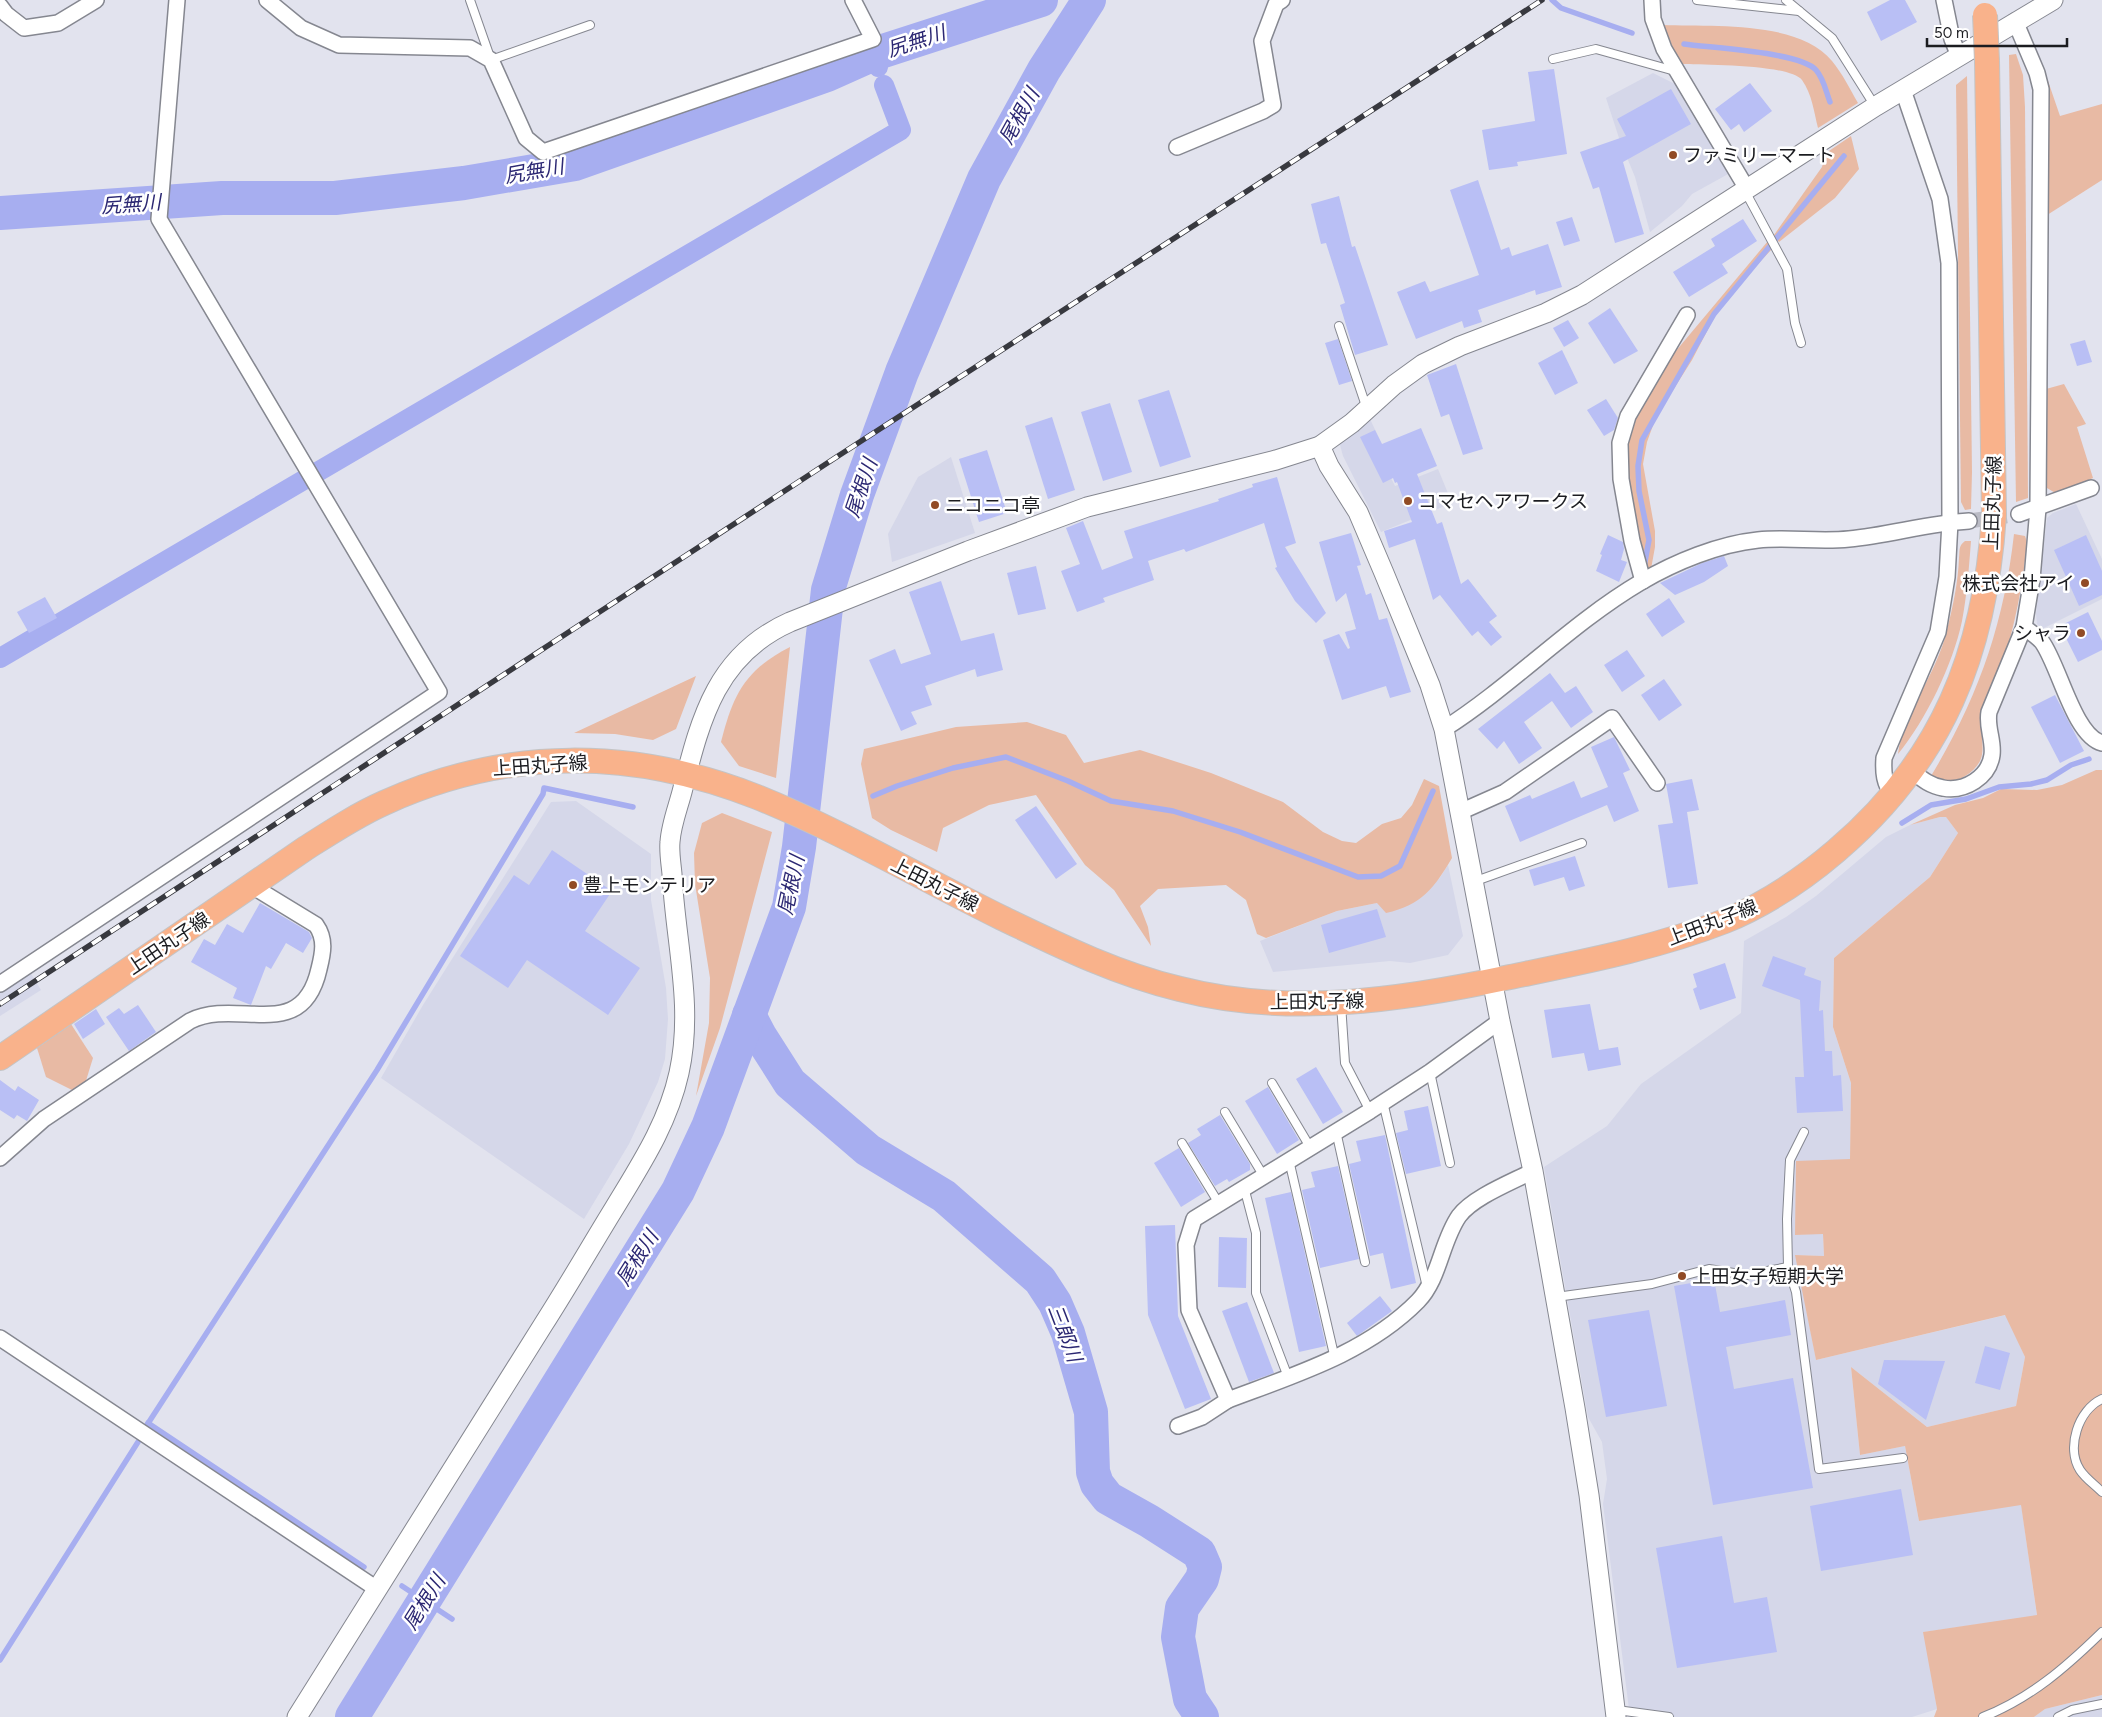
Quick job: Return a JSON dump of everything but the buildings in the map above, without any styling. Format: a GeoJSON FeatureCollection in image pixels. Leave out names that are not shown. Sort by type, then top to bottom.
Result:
{"type":"FeatureCollection","features":[{"type":"Feature","properties":{"kind":"main road","name":"上田丸子線"},"geometry":{"type":"LineString","coordinates":[[0,1058],[314,843],[381,804],[409,792],[480,770],[536,761],[585,760],[634,764],[686,775],[751,795],[842,837],[1081,956],[1116,970],[1181,990],[1228,998],[1290,1004],[1341,1003],[1373,1000],[1493,980],[1648,946],[1707,927],[1772,898],[1812,871],[1846,843],[1893,796],[1912,772],[1938,728],[1963,675],[1980,622],[1990,564],[1995,470],[1985,7]]}},
{"type":"Feature","properties":{"kind":"street"},"geometry":{"type":"LineString","coordinates":[[0,6],[6,14],[24,28],[58,23],[96,0]]}},
{"type":"Feature","properties":{"kind":"street"},"geometry":{"type":"LineString","coordinates":[[0,984],[439,692],[159,214],[177,0]]}},
{"type":"Feature","properties":{"kind":"street"},"geometry":{"type":"LineString","coordinates":[[267,0],[301,28],[339,45],[470,48],[491,60],[526,138],[544,152],[873,39],[853,0]]}},
{"type":"Feature","properties":{"kind":"street"},"geometry":{"type":"LineString","coordinates":[[1177,147],[1273,105],[1262,41],[1276,4],[1282,0]]}},
{"type":"Feature","properties":{"kind":"street"},"geometry":{"type":"LineString","coordinates":[[1652,0],[1653,19],[1664,50],[1746,190]]}},
{"type":"Feature","properties":{"kind":"street"},"geometry":{"type":"LineString","coordinates":[[1944,0],[1952,39],[1959,56]]}},
{"type":"Feature","properties":{"kind":"street"},"geometry":{"type":"LineString","coordinates":[[297,1717],[576,1271],[656,1138],[672,1102],[683,1053],[686,1017],[673,899],[670,841],[686,775],[706,712],[714,692],[731,666],[763,636],[796,620],[1086,507],[1276,460],[1320,446],[1367,410],[1394,385],[1423,364],[1460,346],[1562,306],[1608,280],[1876,106],[2015,21],[2053,0]]}},
{"type":"Feature","properties":{"kind":"street"},"geometry":{"type":"LineString","coordinates":[[1912,772],[1924,781],[1943,788],[1966,786],[1982,776],[1989,765],[1992,754],[1988,725],[1991,706],[2024,628],[2029,605],[2038,508],[2041,89],[2037,73],[2015,21]]}},
{"type":"Feature","properties":{"kind":"street"},"geometry":{"type":"LineString","coordinates":[[1893,796],[1885,782],[1883,773],[1884,758],[1938,632],[1947,577],[1950,522],[1949,273],[1946,231],[1940,199],[1903,90]]}},
{"type":"Feature","properties":{"kind":"street"},"geometry":{"type":"LineString","coordinates":[[1643,581],[1632,540],[1621,479],[1620,443],[1628,416],[1687,316]]}},
{"type":"Feature","properties":{"kind":"street"},"geometry":{"type":"LineString","coordinates":[[1320,446],[1328,466],[1358,512],[1430,685],[1444,729],[1500,1020],[1533,1171],[1589,1495],[1615,1713]]}},
{"type":"Feature","properties":{"kind":"street"},"geometry":{"type":"LineString","coordinates":[[2018,514],[2090,488]]}},
{"type":"Feature","properties":{"kind":"street"},"geometry":{"type":"LineString","coordinates":[[1444,729],[1602,606],[1643,581],[1720,548],[1758,540],[1848,539],[1950,522],[1969,521]]}},
{"type":"Feature","properties":{"kind":"street"},"geometry":{"type":"LineString","coordinates":[[2024,628],[2042,642],[2073,710],[2089,735],[2102,743]]}},
{"type":"Feature","properties":{"kind":"street"},"geometry":{"type":"LineString","coordinates":[[1460,812],[1505,792],[1612,718],[1657,783]]}},
{"type":"Feature","properties":{"kind":"street"},"geometry":{"type":"LineString","coordinates":[[0,1158],[44,1118],[190,1020],[203,1014],[265,1015],[288,1012],[298,1008],[308,997],[316,982],[322,958],[323,934],[316,925],[252,886]]}},
{"type":"Feature","properties":{"kind":"street"},"geometry":{"type":"LineString","coordinates":[[1228,1400],[1189,1310],[1186,1246],[1194,1218],[1430,1072],[1500,1020]]}},
{"type":"Feature","properties":{"kind":"street"},"geometry":{"type":"LineString","coordinates":[[1178,1426],[1202,1417],[1228,1400],[1335,1359],[1384,1328],[1417,1302],[1427,1290],[1459,1216],[1470,1205],[1484,1196],[1533,1171]]}},
{"type":"Feature","properties":{"kind":"street"},"geometry":{"type":"LineString","coordinates":[[0,1338],[377,1589]]}},
{"type":"Feature","properties":{"kind":"lane"},"geometry":{"type":"LineString","coordinates":[[470,0],[491,60],[590,25]]}},
{"type":"Feature","properties":{"kind":"lane"},"geometry":{"type":"LineString","coordinates":[[1697,0],[1739,3],[1799,11]]}},
{"type":"Feature","properties":{"kind":"lane"},"geometry":{"type":"LineString","coordinates":[[1786,0],[1832,38],[1876,106]]}},
{"type":"Feature","properties":{"kind":"lane"},"geometry":{"type":"LineString","coordinates":[[1554,59],[1596,49],[1677,71]]}},
{"type":"Feature","properties":{"kind":"lane"},"geometry":{"type":"LineString","coordinates":[[1746,190],[1774,242],[1790,280],[1795,323],[1801,342]]}},
{"type":"Feature","properties":{"kind":"lane"},"geometry":{"type":"LineString","coordinates":[[1339,326],[1367,410]]}},
{"type":"Feature","properties":{"kind":"lane"},"geometry":{"type":"LineString","coordinates":[[1473,882],[1582,843]]}},
{"type":"Feature","properties":{"kind":"lane"},"geometry":{"type":"LineString","coordinates":[[1341,1003],[1344,1063],[1377,1106],[1427,1290]]}},
{"type":"Feature","properties":{"kind":"lane"},"geometry":{"type":"LineString","coordinates":[[1430,1072],[1450,1163]]}},
{"type":"Feature","properties":{"kind":"lane"},"geometry":{"type":"LineString","coordinates":[[1272,1083],[1310,1146]]}},
{"type":"Feature","properties":{"kind":"lane"},"geometry":{"type":"LineString","coordinates":[[1225,1112],[1263,1175]]}},
{"type":"Feature","properties":{"kind":"lane"},"geometry":{"type":"LineString","coordinates":[[1336,1131],[1365,1262]]}},
{"type":"Feature","properties":{"kind":"lane"},"geometry":{"type":"LineString","coordinates":[[1804,1132],[1790,1160],[1788,1267],[1796,1292],[1819,1469],[1903,1458]]}},
{"type":"Feature","properties":{"kind":"lane"},"geometry":{"type":"LineString","coordinates":[[1182,1142],[1218,1202]]}},
{"type":"Feature","properties":{"kind":"lane"},"geometry":{"type":"LineString","coordinates":[[1289,1160],[1335,1359]]}},
{"type":"Feature","properties":{"kind":"lane"},"geometry":{"type":"LineString","coordinates":[[1244,1187],[1256,1233],[1256,1293],[1288,1377]]}},
{"type":"Feature","properties":{"kind":"lane"},"geometry":{"type":"LineString","coordinates":[[1554,1298],[1652,1284],[1710,1269],[1746,1275],[1788,1267]]}},
{"type":"Feature","properties":{"kind":"lane"},"geometry":{"type":"LineString","coordinates":[[2102,1399],[2089,1410],[2080,1423],[2075,1432],[2073,1448],[2080,1471],[2102,1492]]}},
{"type":"Feature","properties":{"kind":"lane"},"geometry":{"type":"LineString","coordinates":[[1983,1717],[2016,1703],[2040,1687],[2102,1632]]}},
{"type":"Feature","properties":{"kind":"lane"},"geometry":{"type":"LineString","coordinates":[[2058,1717],[2072,1710],[2102,1704]]}},
{"type":"Feature","properties":{"kind":"lane"},"geometry":{"type":"LineString","coordinates":[[1615,1713],[1669,1717]]}},
{"type":"Feature","properties":{"kind":"shaded area"},"geometry":{"type":"Polygon","coordinates":[[[1663,25],[1753,28],[1798,38],[1817,48],[1832,61],[1858,103],[1818,128],[1810,97],[1802,80],[1794,75],[1764,68],[1680,64],[1663,25]]]}},
{"type":"Feature","properties":{"kind":"shaded area"},"geometry":{"type":"Polygon","coordinates":[[[2016,54],[2023,75],[2025,107],[2028,498],[2016,502],[2009,55],[2016,54]]]}},
{"type":"Feature","properties":{"kind":"shaded area","name":"ファミリーマート"},"geometry":{"type":"Polygon","coordinates":[[[1653,73],[1675,84],[1730,173],[1692,194],[1682,206],[1650,232],[1635,177],[1619,138],[1606,98],[1653,73]]]}},
{"type":"Feature","properties":{"kind":"shaded area"},"geometry":{"type":"Polygon","coordinates":[[[1967,76],[1972,472],[1971,509],[1965,510],[1961,502],[1956,85],[1967,76]]]}},
{"type":"Feature","properties":{"kind":"shaded area"},"geometry":{"type":"Polygon","coordinates":[[[2048,81],[2060,116],[2102,104],[2102,180],[2044,217],[2048,81]]]}},
{"type":"Feature","properties":{"kind":"shaded area"},"geometry":{"type":"Polygon","coordinates":[[[1851,136],[1859,169],[1835,198],[1779,242],[1774,235],[1822,167],[1826,153],[1851,136]]]}},
{"type":"Feature","properties":{"kind":"shaded area"},"geometry":{"type":"Polygon","coordinates":[[[1768,241],[1772,249],[1740,283],[1716,314],[1692,360],[1656,417],[1647,442],[1643,464],[1655,531],[1655,547],[1651,569],[1645,571],[1630,505],[1626,438],[1631,423],[1670,358],[1768,241]]]}},
{"type":"Feature","properties":{"kind":"shaded area"},"geometry":{"type":"Polygon","coordinates":[[[2064,384],[2086,424],[2077,427],[2093,478],[2057,494],[2047,488],[2046,389],[2064,384]]]}},
{"type":"Feature","properties":{"kind":"shaded area"},"geometry":{"type":"Polygon","coordinates":[[[1370,419],[1387,455],[1381,458],[1395,486],[1438,469],[1452,503],[1381,532],[1343,456],[1339,441],[1370,419]]]}},
{"type":"Feature","properties":{"kind":"shaded area","name":"ニコニコ亭"},"geometry":{"type":"Polygon","coordinates":[[[951,457],[975,533],[892,562],[888,534],[918,477],[951,457]]]}},
{"type":"Feature","properties":{"kind":"shaded area"},"geometry":{"type":"Polygon","coordinates":[[[2076,504],[2102,559],[2102,599],[2042,629],[2037,624],[2036,614],[2047,518],[2053,513],[2076,504]]]}},
{"type":"Feature","properties":{"kind":"shaded area"},"geometry":{"type":"Polygon","coordinates":[[[2014,534],[2025,536],[2027,542],[2023,574],[2015,620],[2007,651],[1983,720],[1982,756],[1976,767],[1965,776],[1951,781],[1937,779],[1931,776],[1948,747],[1975,689],[1996,630],[2014,534]]]}},
{"type":"Feature","properties":{"kind":"shaded area"},"geometry":{"type":"Polygon","coordinates":[[[1965,541],[1971,541],[1968,581],[1958,638],[1937,691],[1919,725],[1898,754],[1906,724],[1942,646],[1955,594],[1960,549],[1965,541]]]}},
{"type":"Feature","properties":{"kind":"shaded area"},"geometry":{"type":"Polygon","coordinates":[[[790,647],[776,778],[739,766],[721,742],[736,697],[743,685],[762,665],[790,647]]]}},
{"type":"Feature","properties":{"kind":"shaded area"},"geometry":{"type":"Polygon","coordinates":[[[696,676],[676,729],[653,740],[615,734],[574,733],[696,676]]]}},
{"type":"Feature","properties":{"kind":"shaded area"},"geometry":{"type":"Polygon","coordinates":[[[1027,722],[1066,735],[1084,763],[1140,750],[1211,773],[1283,802],[1323,832],[1342,841],[1356,843],[1382,824],[1401,818],[1412,805],[1424,779],[1439,786],[1452,858],[1426,894],[1398,910],[1386,913],[1377,903],[1337,911],[1266,938],[1257,934],[1246,900],[1226,885],[1158,889],[1140,906],[1148,927],[1151,946],[1114,890],[1085,865],[1036,795],[989,805],[943,828],[937,852],[891,830],[872,818],[861,764],[864,749],[956,727],[1027,722]]]}},
{"type":"Feature","properties":{"kind":"shaded area"},"geometry":{"type":"Polygon","coordinates":[[[2096,770],[2102,770],[2102,1695],[2045,1709],[2034,1717],[1934,1717],[1937,1709],[1923,1632],[2037,1615],[2021,1505],[1919,1521],[1905,1446],[1860,1455],[1851,1367],[1927,1427],[2016,1406],[2025,1357],[2005,1315],[1816,1360],[1795,1255],[1824,1256],[1823,1234],[1795,1235],[1796,1161],[1850,1159],[1851,1083],[1833,1027],[1834,958],[1930,877],[1958,833],[1946,817],[1910,825],[1955,805],[1983,798],[2001,789],[2037,790],[2062,785],[2096,770]]]}},
{"type":"Feature","properties":{"kind":"shaded area"},"geometry":{"type":"Polygon","coordinates":[[[576,801],[651,854],[651,900],[666,988],[668,1019],[665,1059],[658,1082],[629,1144],[584,1219],[381,1078],[423,1005],[551,802],[576,801]]]}},
{"type":"Feature","properties":{"kind":"shaded area"},"geometry":{"type":"Polygon","coordinates":[[[722,813],[772,832],[720,1028],[696,1096],[709,1023],[710,978],[695,884],[694,853],[702,823],[722,813]]]}},
{"type":"Feature","properties":{"kind":"shaded area","name":"上田女子短期大学"},"geometry":{"type":"Polygon","coordinates":[[[1946,817],[1958,833],[1930,877],[1834,958],[1833,1027],[1851,1083],[1850,1160],[1795,1235],[1823,1233],[1824,1256],[1796,1255],[1816,1360],[2006,1315],[2025,1357],[2016,1406],[1927,1427],[1851,1367],[1860,1455],[1905,1446],[1919,1521],[2021,1504],[2037,1616],[1924,1632],[1937,1709],[1912,1717],[1630,1717],[1603,1504],[1607,1479],[1602,1442],[1588,1417],[1544,1167],[1607,1126],[1641,1084],[1741,1013],[1744,941],[1786,917],[1816,896],[1886,837],[1910,825],[1946,817]]]}},
{"type":"Feature","properties":{"kind":"shaded area"},"geometry":{"type":"Polygon","coordinates":[[[1448,865],[1463,936],[1448,955],[1410,963],[1390,961],[1273,972],[1260,941],[1337,911],[1377,903],[1439,879],[1448,865]]]}},
{"type":"Feature","properties":{"kind":"shaded area"},"geometry":{"type":"Polygon","coordinates":[[[30,972],[41,990],[0,1016],[0,992],[30,972]]]}},
{"type":"Feature","properties":{"kind":"shaded area"},"geometry":{"type":"Polygon","coordinates":[[[71,1024],[93,1058],[84,1087],[76,1092],[46,1077],[37,1048],[71,1024]]]}},
{"type":"Feature","properties":{"kind":"shaded area"},"geometry":{"type":"Polygon","coordinates":[[[2102,1695],[2102,1717],[2034,1717],[2045,1709],[2102,1695]]]}},
{"type":"Feature","properties":{"kind":"waterway","name":"尻無川"},"geometry":{"type":"LineString","coordinates":[[0,213],[222,198],[335,198],[464,183],[575,164],[827,75],[874,54],[1041,0]]}},
{"type":"Feature","properties":{"kind":"waterway","name":"尾根川"},"geometry":{"type":"LineString","coordinates":[[352,1717],[678,1191],[708,1127],[789,907],[799,847],[828,590],[857,495],[902,372],[984,179],[1044,70],[1089,0]]}},
{"type":"Feature","properties":{"kind":"waterway"},"geometry":{"type":"LineString","coordinates":[[1552,0],[1561,8],[1632,33]]}},
{"type":"Feature","properties":{"kind":"waterway"},"geometry":{"type":"LineString","coordinates":[[1684,44],[1774,55],[1807,64],[1819,74],[1830,102]]}},
{"type":"Feature","properties":{"kind":"waterway"},"geometry":{"type":"LineString","coordinates":[[874,54],[878,67]]}},
{"type":"Feature","properties":{"kind":"waterway"},"geometry":{"type":"LineString","coordinates":[[0,658],[901,130],[884,85]]}},
{"type":"Feature","properties":{"kind":"waterway"},"geometry":{"type":"LineString","coordinates":[[1644,567],[1649,540],[1639,491],[1638,466],[1642,440],[1714,314],[1844,156]]}},
{"type":"Feature","properties":{"kind":"waterway"},"geometry":{"type":"LineString","coordinates":[[873,796],[897,786],[953,768],[1006,757],[1068,781],[1111,801],[1173,811],[1240,832],[1358,877],[1381,876],[1400,866],[1433,791]]}},
{"type":"Feature","properties":{"kind":"waterway"},"geometry":{"type":"LineString","coordinates":[[1902,823],[1931,805],[1966,799],[1999,787],[2031,784],[2047,780],[2071,765],[2089,759]]}},
{"type":"Feature","properties":{"kind":"waterway"},"geometry":{"type":"LineString","coordinates":[[147,1425],[377,1070],[543,794],[544,788],[633,807]]}},
{"type":"Feature","properties":{"kind":"waterway","name":"三郎川"},"geometry":{"type":"LineString","coordinates":[[749,1015],[790,1083],[868,1150],[944,1196],[1040,1280],[1055,1303],[1068,1333],[1091,1412],[1093,1472],[1097,1484],[1108,1498],[1149,1521],[1199,1553],[1205,1567],[1202,1579],[1182,1608],[1178,1637],[1190,1699],[1202,1717]]}},
{"type":"Feature","properties":{"kind":"waterway"},"geometry":{"type":"LineString","coordinates":[[148,1423],[364,1567]]}},
{"type":"Feature","properties":{"kind":"waterway"},"geometry":{"type":"LineString","coordinates":[[0,1660],[138,1442]]}},
{"type":"Feature","properties":{"kind":"waterway","name":"尾根川"},"geometry":{"type":"LineString","coordinates":[[402,1586],[452,1619]]}},
{"type":"Feature","properties":{"kind":"tunnel"},"geometry":{"type":"LineString","coordinates":[[1969,521],[2019,514]]}},
{"type":"Feature","properties":{"kind":"railway"},"geometry":{"type":"LineString","coordinates":[[0,1004],[835,458],[1542,0]]}},
{"type":"Feature","properties":{"kind":"place","name":"ファミリーマート"},"geometry":{"type":"Point","coordinates":[1673,155]}},
{"type":"Feature","properties":{"kind":"place","name":"コマセヘアワークス"},"geometry":{"type":"Point","coordinates":[1408,501]}},
{"type":"Feature","properties":{"kind":"place","name":"ニコニコ亭"},"geometry":{"type":"Point","coordinates":[935,505]}},
{"type":"Feature","properties":{"kind":"place","name":"株式会社アイ"},"geometry":{"type":"Point","coordinates":[2085,583]}},
{"type":"Feature","properties":{"kind":"place","name":"シャラ"},"geometry":{"type":"Point","coordinates":[2081,633]}},
{"type":"Feature","properties":{"kind":"place","name":"豊上モンテリア"},"geometry":{"type":"Point","coordinates":[573,885]}},
{"type":"Feature","properties":{"kind":"place","name":"上田女子短期大学"},"geometry":{"type":"Point","coordinates":[1682,1276]}}]}
